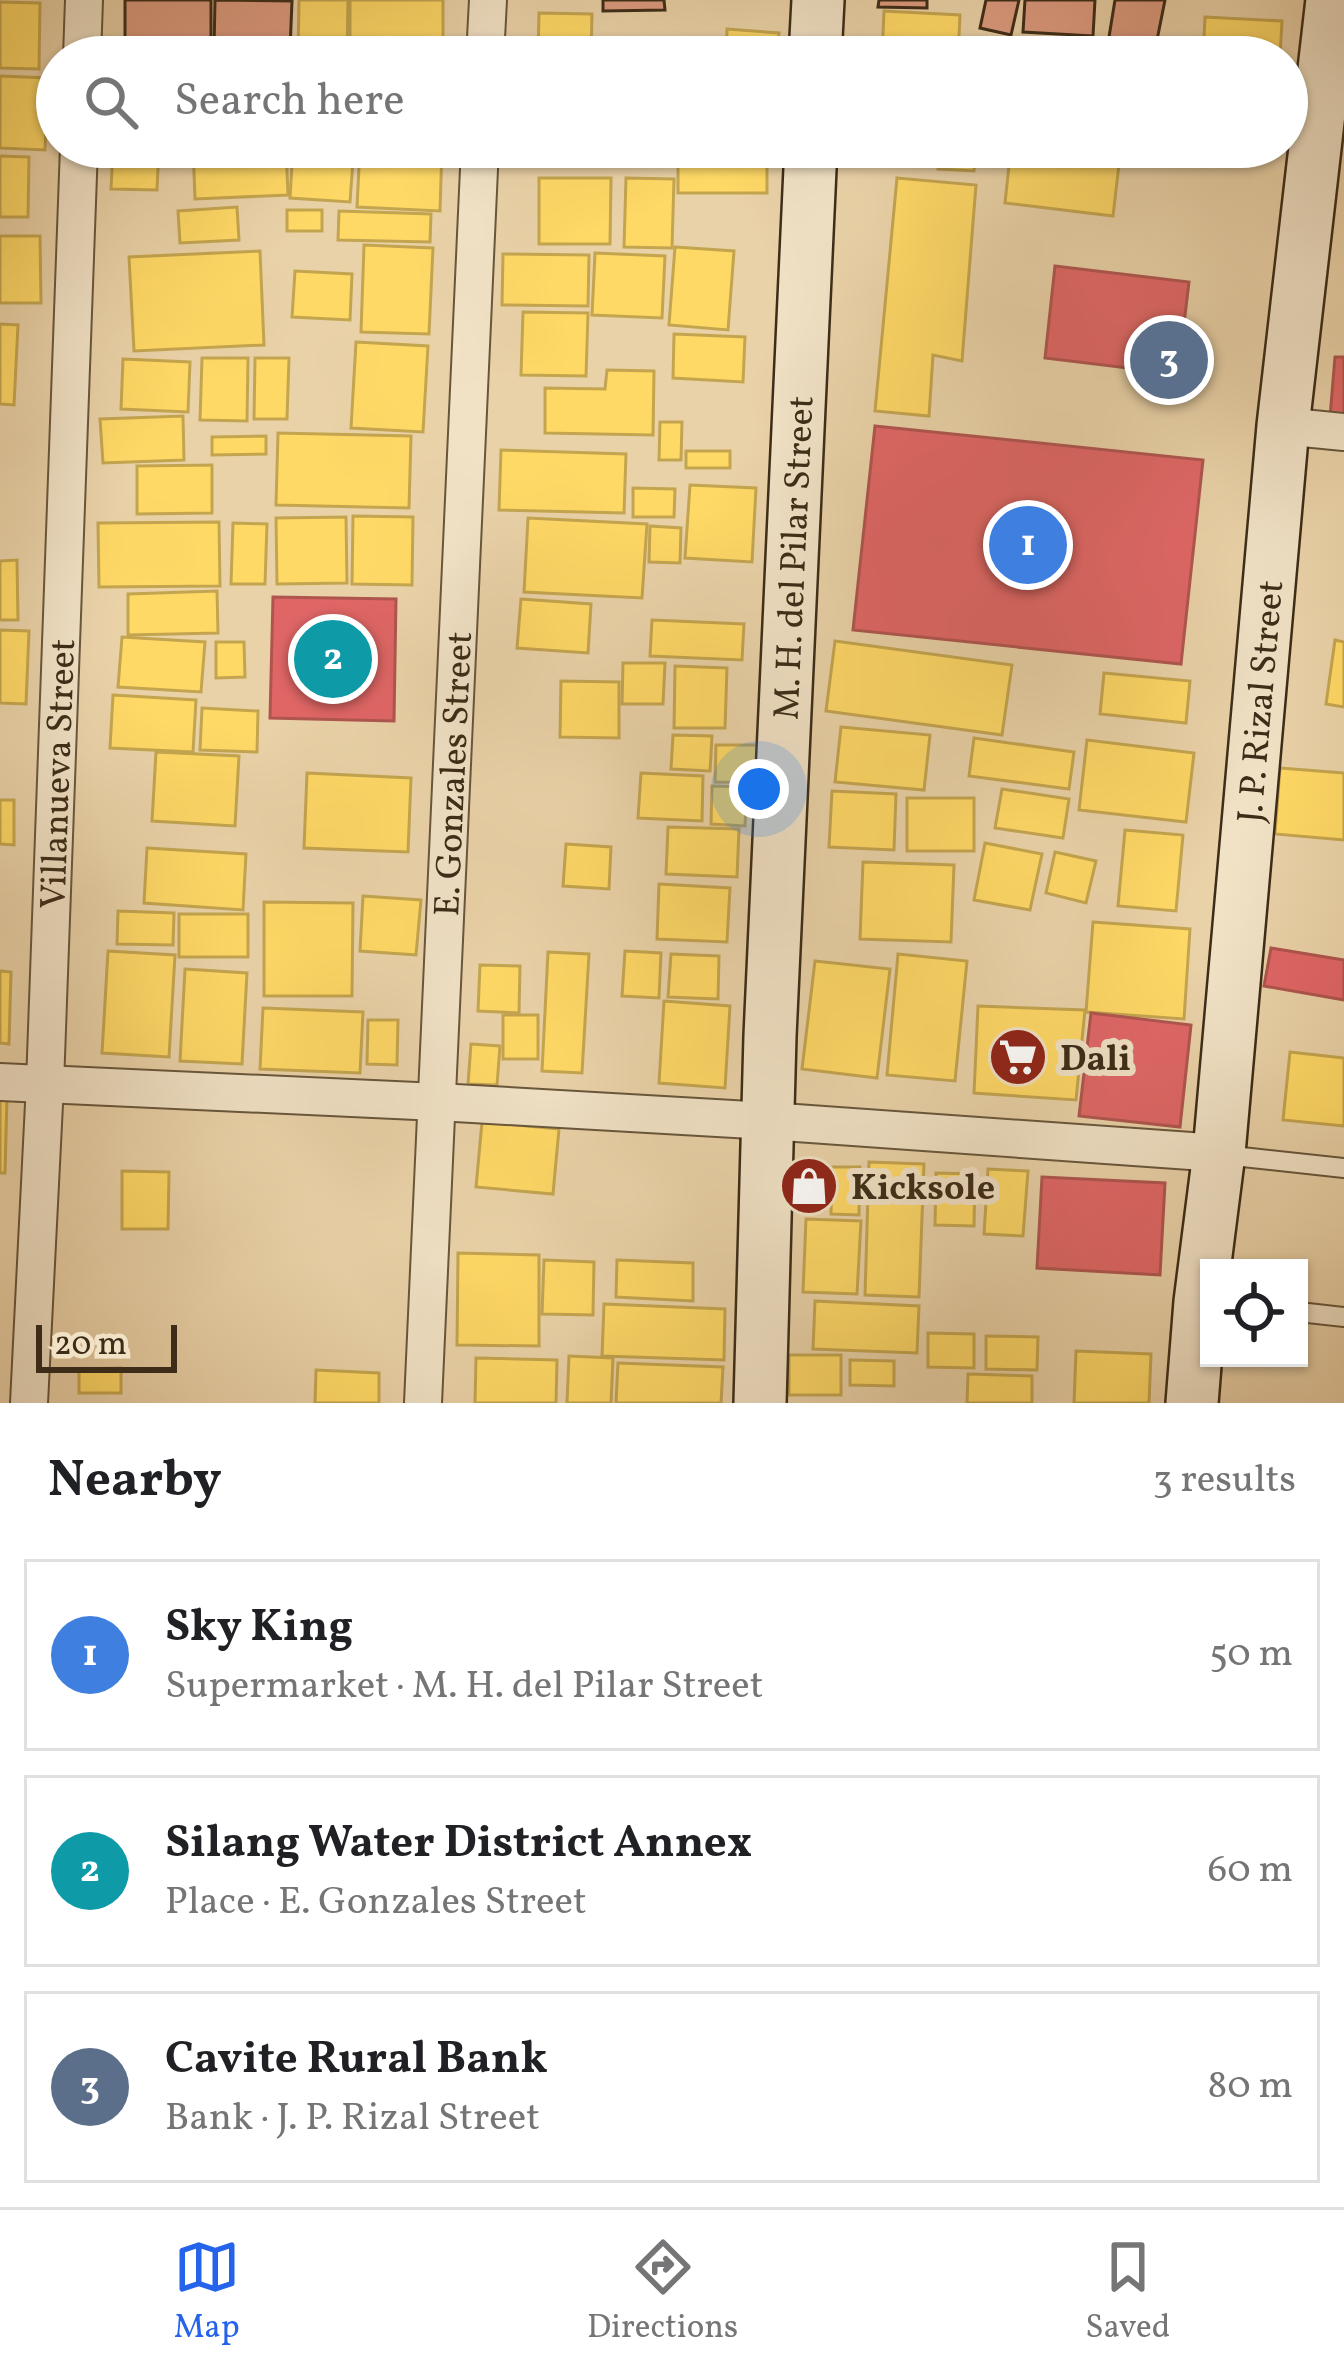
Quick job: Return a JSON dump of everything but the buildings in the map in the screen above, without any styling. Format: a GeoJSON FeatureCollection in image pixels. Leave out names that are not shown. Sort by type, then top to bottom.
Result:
{"type":"FeatureCollection","features":[{"type":"Feature","properties":{"kind":"main road"},"geometry":{"type":"LineString","coordinates":[[816,36],[818,0]]}},
{"type":"Feature","properties":{"kind":"main road","name":"J. P. Rizal Street"},"geometry":{"type":"LineString","coordinates":[[1209,1259],[1283,426],[1332,0]]}},
{"type":"Feature","properties":{"kind":"main road","name":"M. H. del Pilar Street"},"geometry":{"type":"LineString","coordinates":[[760,1403],[810,168]]}},
{"type":"Feature","properties":{"kind":"main road","name":"J. P. Rizal Street"},"geometry":{"type":"LineString","coordinates":[[1192,1403],[1200,1341]]}},
{"type":"Feature","properties":{"kind":"street"},"geometry":{"type":"LineString","coordinates":[[83,36],[84,0]]}},
{"type":"Feature","properties":{"kind":"street"},"geometry":{"type":"LineString","coordinates":[[486,36],[488,0]]}},
{"type":"Feature","properties":{"kind":"street","name":"Villanueva Street"},"geometry":{"type":"LineString","coordinates":[[29,1403],[78,168]]}},
{"type":"Feature","properties":{"kind":"street","name":"E. Gonzales Street"},"geometry":{"type":"LineString","coordinates":[[423,1403],[479,168]]}},
{"type":"Feature","properties":{"kind":"street"},"geometry":{"type":"LineString","coordinates":[[1283,426],[1344,432]]}},
{"type":"Feature","properties":{"kind":"street"},"geometry":{"type":"LineString","coordinates":[[0,1082],[768,1121],[1219,1154]]}},
{"type":"Feature","properties":{"kind":"lane"},"geometry":{"type":"LineString","coordinates":[[1219,1154],[1344,1168]]}},
{"type":"Feature","properties":{"kind":"lane"},"geometry":{"type":"LineString","coordinates":[[1308,1313],[1344,1317]]}},
{"type":"Feature","properties":{"kind":"place","name":"Cavite Rural Bank"},"geometry":{"type":"Point","coordinates":[1169,360]}},
{"type":"Feature","properties":{"kind":"place","name":"Sky King"},"geometry":{"type":"Point","coordinates":[1028,545]}},
{"type":"Feature","properties":{"kind":"place","name":"Silang Water District Annex"},"geometry":{"type":"Point","coordinates":[333,659]}},
{"type":"Feature","properties":{"kind":"place","name":"Dali"},"geometry":{"type":"Point","coordinates":[1018,1057]}},
{"type":"Feature","properties":{"kind":"place","name":"Kicksole"},"geometry":{"type":"Point","coordinates":[809,1186]}}]}
